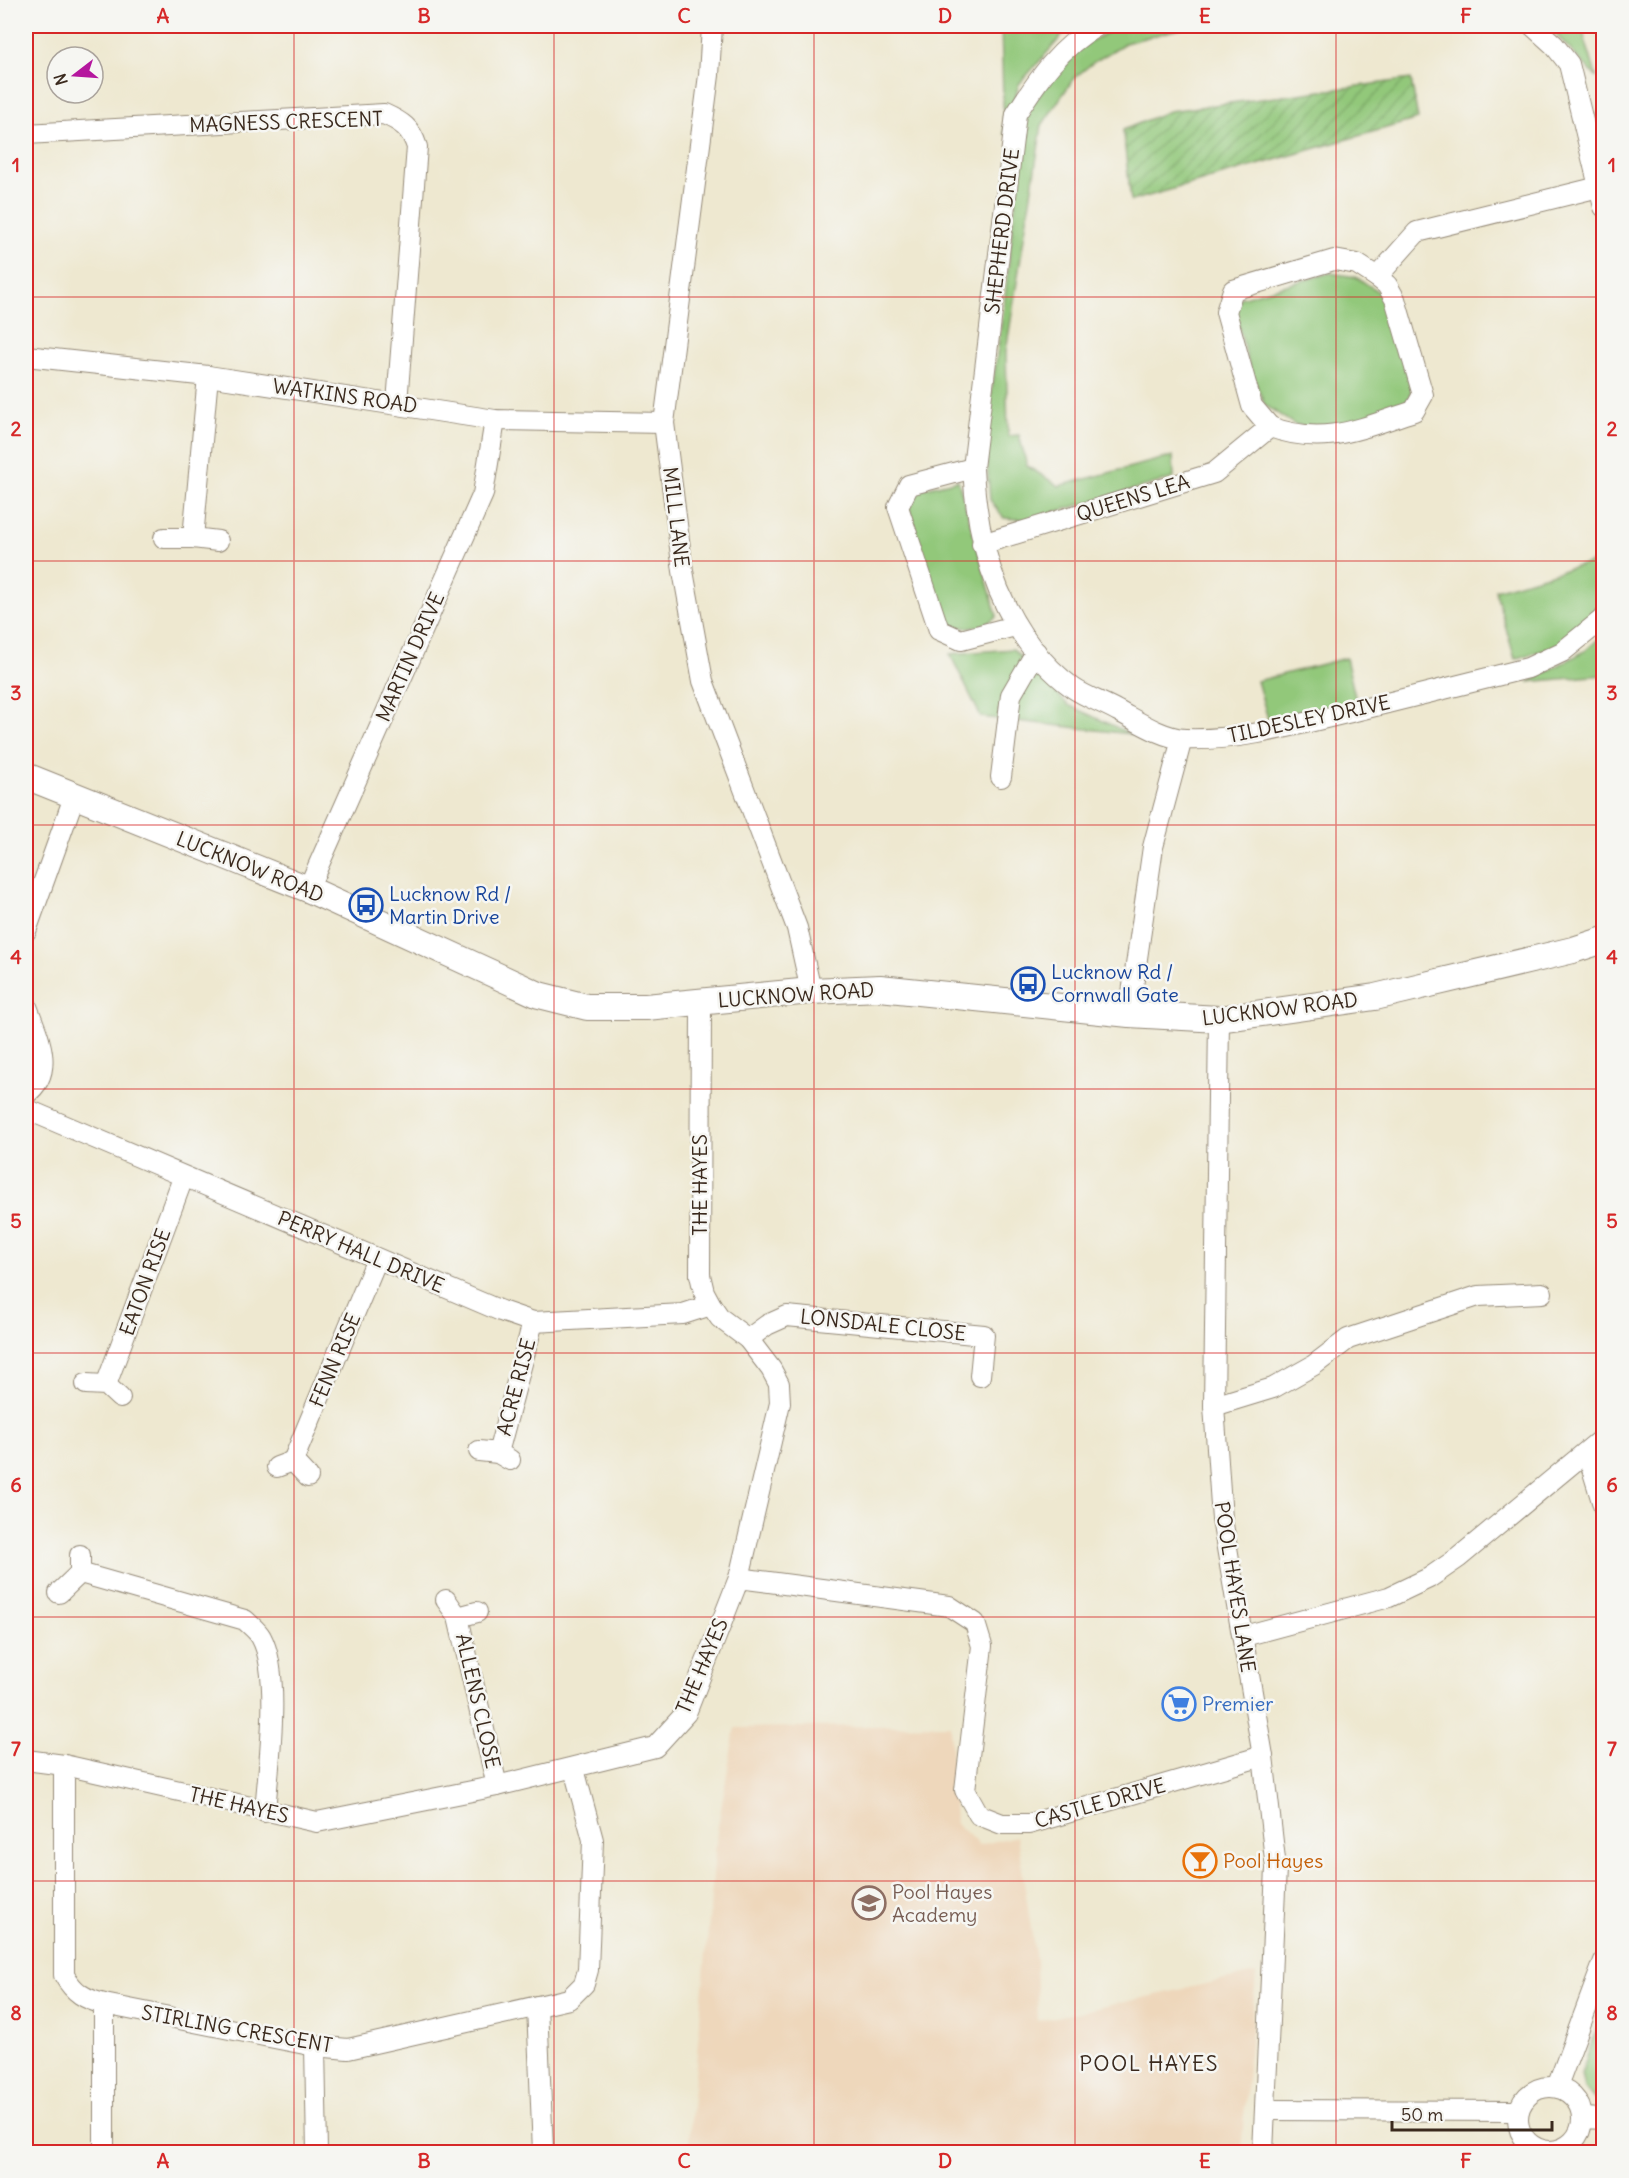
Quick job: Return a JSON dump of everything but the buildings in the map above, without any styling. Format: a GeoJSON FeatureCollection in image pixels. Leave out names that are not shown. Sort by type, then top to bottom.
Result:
{"type":"FeatureCollection","features":[{"type":"Feature","properties":{"kind":"street","name":"MILL LANE"},"geometry":{"type":"LineString","coordinates":[[712,26],[710,75],[664,423],[683,571],[704,681],[797,928],[811,991]]}},
{"type":"Feature","properties":{"kind":"street","name":"SHEPHERD DRIVE"},"geometry":{"type":"LineString","coordinates":[[982,544],[975,503],[974,468],[1016,114],[1041,75],[1059,55],[1081,35],[1097,26]]}},
{"type":"Feature","properties":{"kind":"street"},"geometry":{"type":"LineString","coordinates":[[1533,26],[1554,45],[1569,64],[1604,207]]}},
{"type":"Feature","properties":{"kind":"street","name":"MAGNESS CRESCENT"},"geometry":{"type":"LineString","coordinates":[[26,135],[384,114],[399,120],[412,132],[417,147],[397,403]]}},
{"type":"Feature","properties":{"kind":"street"},"geometry":{"type":"LineString","coordinates":[[1377,277],[1417,232],[1599,187]]}},
{"type":"Feature","properties":{"kind":"street"},"geometry":{"type":"LineString","coordinates":[[1334,260],[1357,264],[1388,285],[1395,299],[1423,395],[1414,411],[1333,436],[1288,434],[1270,427],[1252,406],[1226,312],[1233,290],[1334,260]]}},
{"type":"Feature","properties":{"kind":"street","name":"WATKINS ROAD"},"geometry":{"type":"LineString","coordinates":[[26,356],[208,376],[397,403],[495,420],[664,423]]}},
{"type":"Feature","properties":{"kind":"street"},"geometry":{"type":"LineString","coordinates":[[193,538],[208,376]]}},
{"type":"Feature","properties":{"kind":"street","name":"MARTIN DRIVE"},"geometry":{"type":"LineString","coordinates":[[308,889],[483,494],[495,420]]}},
{"type":"Feature","properties":{"kind":"street","name":"QUEENS LEA"},"geometry":{"type":"LineString","coordinates":[[982,544],[1214,473],[1270,427]]}},
{"type":"Feature","properties":{"kind":"street"},"geometry":{"type":"LineString","coordinates":[[974,468],[909,485],[898,507],[939,630],[961,640],[1015,626]]}},
{"type":"Feature","properties":{"kind":"street"},"geometry":{"type":"LineString","coordinates":[[164,538],[218,541]]}},
{"type":"Feature","properties":{"kind":"street","name":"TILDESLEY DRIVE"},"geometry":{"type":"LineString","coordinates":[[982,544],[1015,626],[1036,652],[1075,689],[1150,727],[1182,739],[1238,737],[1289,727],[1527,668],[1563,652],[1604,618]]}},
{"type":"Feature","properties":{"kind":"street"},"geometry":{"type":"LineString","coordinates":[[1001,777],[1011,695],[1036,652]]}},
{"type":"Feature","properties":{"kind":"street"},"geometry":{"type":"LineString","coordinates":[[1128,1014],[1153,847],[1182,739]]}},
{"type":"Feature","properties":{"kind":"street","name":"LUCKNOW ROAD"},"geometry":{"type":"LineString","coordinates":[[26,776],[308,889],[539,995],[587,1007],[701,1003],[811,991],[880,988],[1128,1014],[1219,1019],[1375,997],[1573,950],[1604,940]]}},
{"type":"Feature","properties":{"kind":"street"},"geometry":{"type":"LineString","coordinates":[[26,931],[74,797]]}},
{"type":"Feature","properties":{"kind":"street","name":"THE HAYES"},"geometry":{"type":"LineString","coordinates":[[26,1761],[64,1765],[317,1822],[574,1769],[655,1747],[686,1713],[739,1578],[780,1403],[780,1384],[748,1339],[720,1318],[704,1292],[700,1275],[701,1003]]}},
{"type":"Feature","properties":{"kind":"street"},"geometry":{"type":"LineString","coordinates":[[26,1004],[41,1044],[43,1071],[35,1087],[26,1094]]}},
{"type":"Feature","properties":{"kind":"street","name":"POOL HAYES LANE"},"geometry":{"type":"LineString","coordinates":[[1219,1019],[1214,1406],[1222,1519],[1263,1756],[1276,1868],[1267,2110],[1263,2152]]}},
{"type":"Feature","properties":{"kind":"street","name":"PERRY HALL DRIVE"},"geometry":{"type":"LineString","coordinates":[[26,1109],[183,1178],[533,1322],[683,1314],[711,1305]]}},
{"type":"Feature","properties":{"kind":"street","name":"EATON RISE"},"geometry":{"type":"LineString","coordinates":[[86,1384],[113,1392],[183,1178]]}},
{"type":"Feature","properties":{"kind":"street","name":"FENN RISE"},"geometry":{"type":"LineString","coordinates":[[308,1477],[285,1464],[377,1259]]}},
{"type":"Feature","properties":{"kind":"street"},"geometry":{"type":"LineString","coordinates":[[1214,1406],[1273,1388],[1314,1365],[1348,1339],[1478,1296],[1542,1293]]}},
{"type":"Feature","properties":{"kind":"street","name":"LONSDALE CLOSE"},"geometry":{"type":"LineString","coordinates":[[748,1339],[767,1325],[787,1316],[984,1335],[980,1376]]}},
{"type":"Feature","properties":{"kind":"street","name":"ACRE RISE"},"geometry":{"type":"LineString","coordinates":[[496,1455],[533,1322]]}},
{"type":"Feature","properties":{"kind":"street"},"geometry":{"type":"LineString","coordinates":[[1244,1636],[1389,1597],[1429,1578],[1458,1558],[1604,1437]]}},
{"type":"Feature","properties":{"kind":"street"},"geometry":{"type":"LineString","coordinates":[[1587,1452],[1604,1508]]}},
{"type":"Feature","properties":{"kind":"street"},"geometry":{"type":"LineString","coordinates":[[59,1593],[80,1564],[245,1620],[261,1637],[270,1667],[272,1698],[265,1812]]}},
{"type":"Feature","properties":{"kind":"street","name":"CASTLE DRIVE"},"geometry":{"type":"LineString","coordinates":[[739,1578],[949,1606],[975,1623],[982,1646],[965,1791],[979,1815],[1002,1824],[1029,1824],[1263,1756]]}},
{"type":"Feature","properties":{"kind":"street","name":"ALLENS CLOSE"},"geometry":{"type":"LineString","coordinates":[[446,1600],[468,1614],[497,1786]]}},
{"type":"Feature","properties":{"kind":"street","name":"STIRLING CRESCENT"},"geometry":{"type":"LineString","coordinates":[[64,1765],[64,1975],[70,1986],[82,1998],[315,2046],[348,2049],[569,1999],[584,1984],[588,1970],[593,1840],[574,1769]]}},
{"type":"Feature","properties":{"kind":"street"},"geometry":{"type":"LineString","coordinates":[[1557,2087],[1604,1961]]}},
{"type":"Feature","properties":{"kind":"street"},"geometry":{"type":"LineString","coordinates":[[104,2004],[104,2152]]}},
{"type":"Feature","properties":{"kind":"street"},"geometry":{"type":"LineString","coordinates":[[537,2006],[543,2152]]}},
{"type":"Feature","properties":{"kind":"street"},"geometry":{"type":"LineString","coordinates":[[315,2046],[317,2152]]}},
{"type":"Feature","properties":{"kind":"street"},"geometry":{"type":"LineString","coordinates":[[1542,2087],[1557,2087],[1572,2095],[1578,2103],[1582,2118],[1577,2137],[1567,2147],[1552,2152],[1532,2147],[1521,2136],[1518,2111],[1526,2096],[1542,2087]]}},
{"type":"Feature","properties":{"kind":"street"},"geometry":{"type":"LineString","coordinates":[[1267,2110],[1518,2111]]}},
{"type":"Feature","properties":{"kind":"street"},"geometry":{"type":"LineString","coordinates":[[1582,2118],[1604,2119]]}},
{"type":"Feature","properties":{"kind":"shaded area","name":"Pool Hayes Academy"},"geometry":{"type":"Polygon","coordinates":[[[950,1725],[955,1822],[979,1845],[1017,1836],[1036,1961],[1038,2021],[1256,1973],[1241,2152],[688,2152],[717,1832],[735,1728],[950,1725]]]}},
{"type":"Feature","properties":{"kind":"green space"},"geometry":{"type":"Polygon","coordinates":[[[1001,26],[1077,26],[1062,36],[1019,84],[1004,135],[1001,26]]]}},
{"type":"Feature","properties":{"kind":"green space"},"geometry":{"type":"Polygon","coordinates":[[[1120,26],[1191,26],[1125,43],[1094,62],[1074,78],[1042,125],[1006,351],[1008,436],[1019,435],[1027,466],[1059,486],[1173,456],[1174,478],[1027,520],[1004,518],[990,500],[985,439],[1004,306],[1025,113],[1062,65],[1087,43],[1120,26]]]}},
{"type":"Feature","properties":{"kind":"green space"},"geometry":{"type":"Polygon","coordinates":[[[1548,26],[1581,26],[1597,78],[1548,26]]]}},
{"type":"Feature","properties":{"kind":"green space"},"geometry":{"type":"Polygon","coordinates":[[[1411,79],[1418,119],[1131,201],[1123,130],[1169,111],[1411,79]]]}},
{"type":"Feature","properties":{"kind":"green space"},"geometry":{"type":"Polygon","coordinates":[[[1330,273],[1356,277],[1380,293],[1395,324],[1412,388],[1408,401],[1391,410],[1322,428],[1295,425],[1265,405],[1251,373],[1235,313],[1240,298],[1330,273]]]}},
{"type":"Feature","properties":{"kind":"green space"},"geometry":{"type":"Polygon","coordinates":[[[958,480],[997,616],[972,628],[943,623],[908,504],[914,491],[958,480]]]}},
{"type":"Feature","properties":{"kind":"green space"},"geometry":{"type":"Polygon","coordinates":[[[1603,559],[1603,599],[1600,605],[1563,644],[1515,659],[1495,590],[1603,559]]]}},
{"type":"Feature","properties":{"kind":"green space"},"geometry":{"type":"Polygon","coordinates":[[[1603,635],[1603,675],[1528,682],[1585,651],[1603,635]]]}},
{"type":"Feature","properties":{"kind":"green space"},"geometry":{"type":"Polygon","coordinates":[[[1013,649],[1068,705],[1131,734],[981,717],[950,654],[1013,649]]]}},
{"type":"Feature","properties":{"kind":"green space"},"geometry":{"type":"Polygon","coordinates":[[[1346,658],[1356,701],[1268,719],[1257,681],[1346,658]]]}},
{"type":"Feature","properties":{"kind":"green space"},"geometry":{"type":"Polygon","coordinates":[[[1603,2011],[1604,2103],[1598,2103],[1584,2088],[1581,2074],[1603,2011]]]}},
{"type":"Feature","properties":{"kind":"place","name":"Lucknow Rd / Martin Drive"},"geometry":{"type":"Point","coordinates":[366,905]}},
{"type":"Feature","properties":{"kind":"place","name":"Lucknow Rd / Cornwall Gate"},"geometry":{"type":"Point","coordinates":[1028,984]}},
{"type":"Feature","properties":{"kind":"place","name":"Premier"},"geometry":{"type":"Point","coordinates":[1179,1704]}},
{"type":"Feature","properties":{"kind":"place","name":"Pool Hayes"},"geometry":{"type":"Point","coordinates":[1200,1861]}},
{"type":"Feature","properties":{"kind":"place","name":"Pool Hayes Academy"},"geometry":{"type":"Point","coordinates":[869,1903]}},
{"type":"Feature","properties":{"kind":"district","name":"POOL HAYES"},"geometry":{"type":"Point","coordinates":[1149,2064]}}]}
